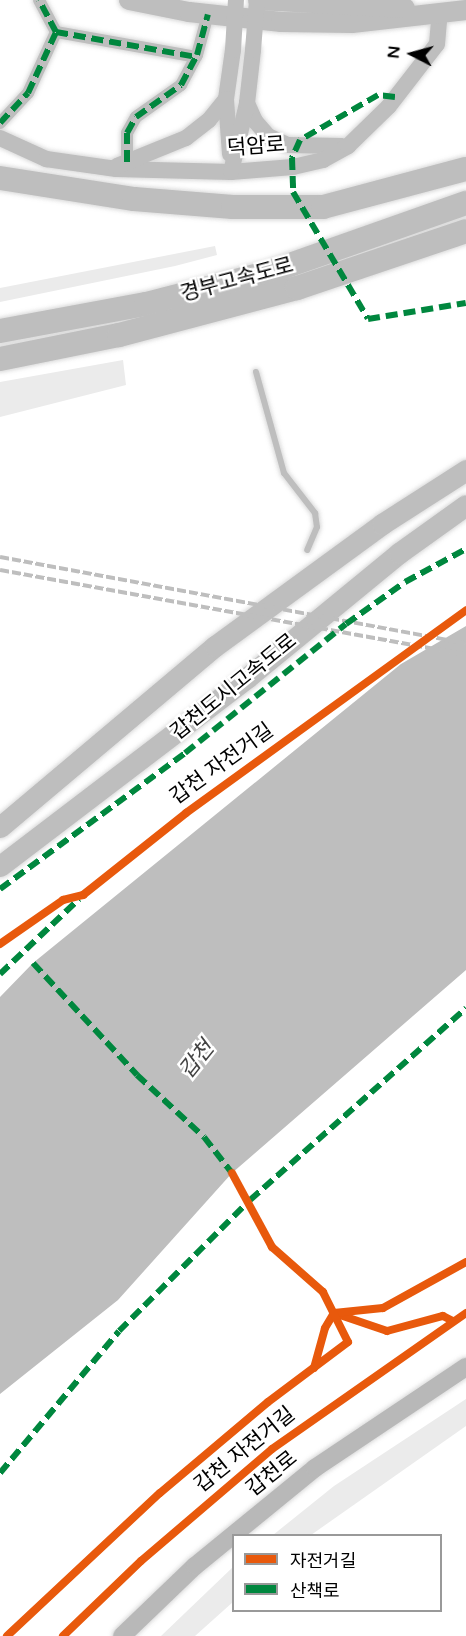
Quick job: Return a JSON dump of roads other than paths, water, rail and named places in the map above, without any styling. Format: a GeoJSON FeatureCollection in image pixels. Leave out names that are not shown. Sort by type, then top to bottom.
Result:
{"type":"FeatureCollection","features":[{"type":"Feature","properties":{"kind":"highway"},"geometry":{"type":"LineString","coordinates":[[0,178],[134,199],[233,207],[323,207],[466,169]]}},
{"type":"Feature","properties":{"kind":"highway","name":"경부고속도로"},"geometry":{"type":"LineString","coordinates":[[0,331],[146,304],[267,273],[466,203]]}},
{"type":"Feature","properties":{"kind":"highway","name":"경부고속도로"},"geometry":{"type":"LineString","coordinates":[[0,359],[119,335],[297,288],[466,231]]}},
{"type":"Feature","properties":{"kind":"highway","name":"갑천도시고속도로"},"geometry":{"type":"LineString","coordinates":[[0,827],[215,646],[382,524],[466,470]]}},
{"type":"Feature","properties":{"kind":"highway","name":"갑천도시고속도로"},"geometry":{"type":"LineString","coordinates":[[0,867],[248,677],[399,553],[466,505]]}},
{"type":"Feature","properties":{"kind":"main road"},"geometry":{"type":"LineString","coordinates":[[129,0],[208,14],[352,23],[466,10]]}},
{"type":"Feature","properties":{"kind":"main road"},"geometry":{"type":"LineString","coordinates":[[257,0],[440,12]]}},
{"type":"Feature","properties":{"kind":"main road","name":"갑천로"},"geometry":{"type":"LineString","coordinates":[[234,1534],[315,1468],[466,1367]]}},
{"type":"Feature","properties":{"kind":"main road","name":"갑천로"},"geometry":{"type":"LineString","coordinates":[[122,1636],[195,1566],[232,1536]]}},
{"type":"Feature","properties":{"kind":"street"},"geometry":{"type":"LineString","coordinates":[[39,0],[56,32]]}},
{"type":"Feature","properties":{"kind":"street"},"geometry":{"type":"LineString","coordinates":[[231,172],[226,99],[237,0]]}},
{"type":"Feature","properties":{"kind":"street"},"geometry":{"type":"LineString","coordinates":[[231,172],[247,103],[257,0]]}},
{"type":"Feature","properties":{"kind":"street","name":"덕암로"},"geometry":{"type":"LineString","coordinates":[[0,138],[46,159],[109,169],[231,172],[293,167],[323,160],[348,146],[389,106],[437,44],[440,12]]}},
{"type":"Feature","properties":{"kind":"street"},"geometry":{"type":"LineString","coordinates":[[127,162],[127,133],[136,117],[181,85],[196,57],[208,14]]}},
{"type":"Feature","properties":{"kind":"street"},"geometry":{"type":"LineString","coordinates":[[56,32],[196,57]]}},
{"type":"Feature","properties":{"kind":"street"},"geometry":{"type":"LineString","coordinates":[[0,123],[28,93],[56,32]]}},
{"type":"Feature","properties":{"kind":"street"},"geometry":{"type":"LineString","coordinates":[[109,169],[186,138],[209,120],[226,99]]}},
{"type":"Feature","properties":{"kind":"street"},"geometry":{"type":"LineString","coordinates":[[247,103],[255,122],[268,136],[287,145],[348,146]]}},
{"type":"Feature","properties":{"kind":"lane"},"geometry":{"type":"LineString","coordinates":[[256,372],[284,473],[315,513],[317,528],[307,550]]}},
{"type":"Feature","properties":{"kind":"water","name":"갑천"},"geometry":{"type":"Polygon","coordinates":[[[466,626],[466,970],[232,1173],[118,1300],[0,1394],[0,997],[33,963],[401,664],[466,626]]]}},
{"type":"Feature","properties":{"kind":"railway"},"geometry":{"type":"LineString","coordinates":[[0,557],[466,643]]}},
{"type":"Feature","properties":{"kind":"railway"},"geometry":{"type":"LineString","coordinates":[[0,570],[466,655]]}}]}
